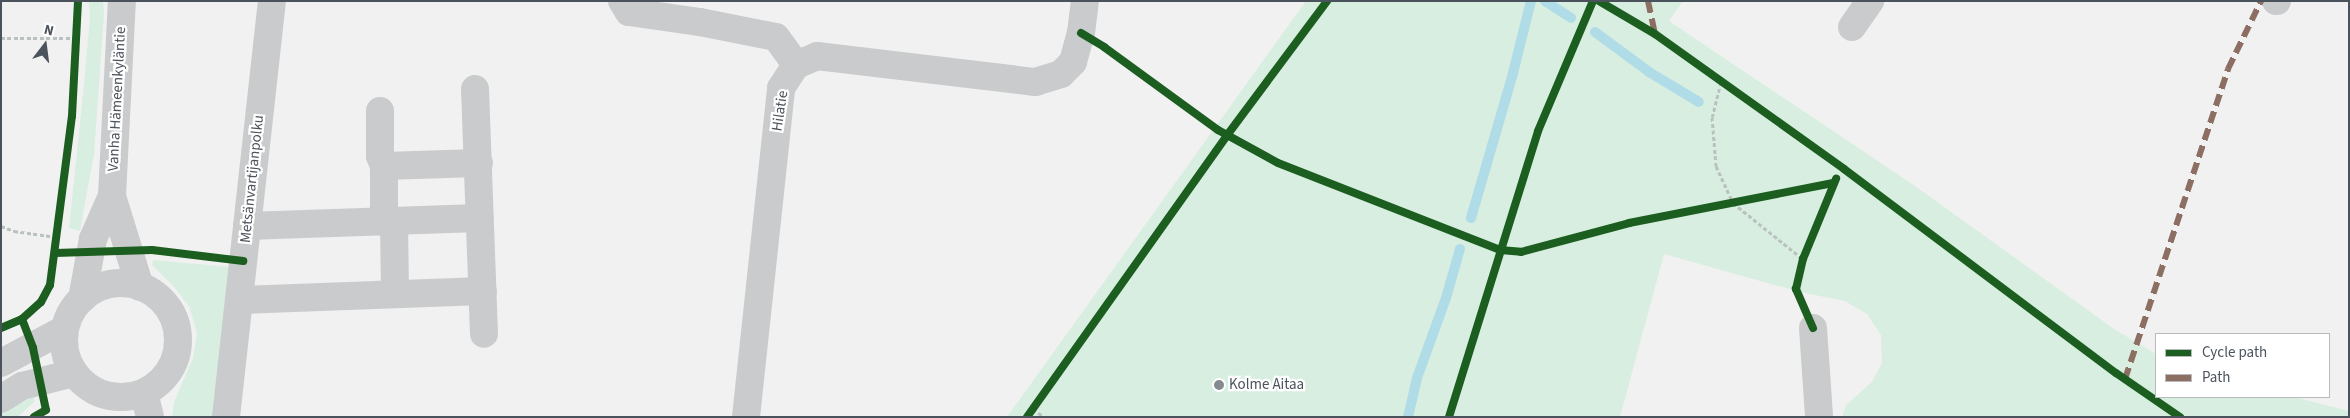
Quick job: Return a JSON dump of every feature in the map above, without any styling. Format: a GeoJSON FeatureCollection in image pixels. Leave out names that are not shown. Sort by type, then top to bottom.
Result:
{"type":"FeatureCollection","features":[{"type":"Feature","properties":{"kind":"street","name":"Vanha Hämeenkyläntie"},"geometry":{"type":"LineString","coordinates":[[122,1],[112,196],[140,287]]}},
{"type":"Feature","properties":{"kind":"street","name":"Metsänvartijanpolku"},"geometry":{"type":"LineString","coordinates":[[226,417],[272,1]]}},
{"type":"Feature","properties":{"kind":"street"},"geometry":{"type":"LineString","coordinates":[[622,1],[629,12],[701,12],[776,37],[796,65],[817,56],[1034,82],[1061,74],[1073,62],[1081,33],[1085,1]]}},
{"type":"Feature","properties":{"kind":"street"},"geometry":{"type":"LineString","coordinates":[[1852,27],[1870,1]]}},
{"type":"Feature","properties":{"kind":"street","name":"Hilatie"},"geometry":{"type":"LineString","coordinates":[[746,417],[781,88],[796,65]]}},
{"type":"Feature","properties":{"kind":"street"},"geometry":{"type":"LineString","coordinates":[[476,89],[484,334]]}},
{"type":"Feature","properties":{"kind":"street"},"geometry":{"type":"LineString","coordinates":[[380,111],[380,156],[384,166],[395,294]]}},
{"type":"Feature","properties":{"kind":"street"},"geometry":{"type":"LineString","coordinates":[[384,166],[479,163]]}},
{"type":"Feature","properties":{"kind":"street","name":"Vanha Hämeenkyläntie"},"geometry":{"type":"LineString","coordinates":[[82,299],[93,239],[112,196]]}},
{"type":"Feature","properties":{"kind":"street"},"geometry":{"type":"LineString","coordinates":[[247,226],[479,218]]}},
{"type":"Feature","properties":{"kind":"street"},"geometry":{"type":"LineString","coordinates":[[119,284],[140,287],[153,294],[166,306],[175,321],[178,339],[176,356],[168,373],[156,385],[147,405],[122,397],[103,395],[87,386],[74,373],[66,358],[65,329],[72,312],[82,299],[104,286],[119,284]]}},
{"type":"Feature","properties":{"kind":"street"},"geometry":{"type":"LineString","coordinates":[[239,300],[483,291]]}},
{"type":"Feature","properties":{"kind":"street"},"geometry":{"type":"LineString","coordinates":[[1813,328],[1820,417]]}},
{"type":"Feature","properties":{"kind":"street"},"geometry":{"type":"LineString","coordinates":[[1,363],[65,329]]}},
{"type":"Feature","properties":{"kind":"street"},"geometry":{"type":"LineString","coordinates":[[1,399],[22,386],[74,373]]}},
{"type":"Feature","properties":{"kind":"path"},"geometry":{"type":"LineString","coordinates":[[76,48],[78,29]]}},
{"type":"Feature","properties":{"kind":"path"},"geometry":{"type":"LineString","coordinates":[[1,38],[77,38]]}},
{"type":"Feature","properties":{"kind":"path"},"geometry":{"type":"LineString","coordinates":[[1713,77],[1728,88]]}},
{"type":"Feature","properties":{"kind":"path"},"geometry":{"type":"LineString","coordinates":[[1721,82],[1712,117],[1716,166],[1734,203],[1802,262],[1806,250]]}},
{"type":"Feature","properties":{"kind":"path"},"geometry":{"type":"LineString","coordinates":[[1724,205],[1742,201]]}},
{"type":"Feature","properties":{"kind":"path"},"geometry":{"type":"LineString","coordinates":[[1,226],[14,231],[57,237]]}},
{"type":"Feature","properties":{"kind":"path"},"geometry":{"type":"LineString","coordinates":[[58,228],[55,252],[91,253]]}},
{"type":"Feature","properties":{"kind":"path"},"geometry":{"type":"LineString","coordinates":[[1027,417],[1039,401]]}},
{"type":"Feature","properties":{"kind":"path"},"geometry":{"type":"LineString","coordinates":[[1033,409],[1044,417]]}},
{"type":"Feature","properties":{"kind":"green space"},"geometry":{"type":"Polygon","coordinates":[[[89,1],[103,1],[104,14],[94,154],[80,231],[69,228],[90,17],[89,1]]]}},
{"type":"Feature","properties":{"kind":"green space"},"geometry":{"type":"Polygon","coordinates":[[[1306,1],[1683,1],[1669,21],[1915,186],[2114,329],[2155,353],[2155,398],[2298,398],[2349,411],[2349,417],[1842,417],[1846,405],[1871,383],[1882,363],[1881,335],[1867,314],[1845,301],[1800,292],[1664,254],[1620,417],[1007,417],[1306,1]]]}},
{"type":"Feature","properties":{"kind":"green space"},"geometry":{"type":"Polygon","coordinates":[[[153,260],[230,267],[214,417],[172,417],[174,402],[193,358],[197,333],[189,306],[174,287],[152,265],[153,260]]]}},
{"type":"Feature","properties":{"kind":"green space"},"geometry":{"type":"Polygon","coordinates":[[[33,397],[35,401],[18,417],[1,417],[1,411],[33,397]]]}},
{"type":"Feature","properties":{"kind":"waterway"},"geometry":{"type":"LineString","coordinates":[[1471,218],[1513,73],[1531,1]]}},
{"type":"Feature","properties":{"kind":"waterway"},"geometry":{"type":"LineString","coordinates":[[1545,1],[1571,18]]}},
{"type":"Feature","properties":{"kind":"waterway"},"geometry":{"type":"LineString","coordinates":[[1595,32],[1649,72],[1699,102]]}},
{"type":"Feature","properties":{"kind":"waterway"},"geometry":{"type":"LineString","coordinates":[[1408,417],[1417,378],[1446,298],[1460,249]]}},
{"type":"Feature","properties":{"kind":"marked path"},"geometry":{"type":"LineString","coordinates":[[1648,1],[1655,34]]}},
{"type":"Feature","properties":{"kind":"marked path"},"geometry":{"type":"LineString","coordinates":[[2125,379],[2228,69],[2261,1]]}},
{"type":"Feature","properties":{"kind":"cycle path"},"geometry":{"type":"LineString","coordinates":[[1,328],[22,319],[41,302],[50,285],[72,116],[78,1]]}},
{"type":"Feature","properties":{"kind":"cycle path"},"geometry":{"type":"LineString","coordinates":[[1027,417],[1228,134],[1327,1]]}},
{"type":"Feature","properties":{"kind":"cycle path"},"geometry":{"type":"LineString","coordinates":[[1449,417],[1538,131],[1593,1]]}},
{"type":"Feature","properties":{"kind":"cycle path"},"geometry":{"type":"LineString","coordinates":[[1599,1],[1655,34],[1844,169],[2116,373],[2180,417]]}},
{"type":"Feature","properties":{"kind":"cycle path"},"geometry":{"type":"LineString","coordinates":[[1081,33],[1104,47],[1218,130],[1278,163],[1500,250],[1521,252],[1629,223],[1833,183]]}},
{"type":"Feature","properties":{"kind":"cycle path"},"geometry":{"type":"LineString","coordinates":[[1813,328],[1796,289],[1803,259],[1836,179]]}},
{"type":"Feature","properties":{"kind":"cycle path"},"geometry":{"type":"LineString","coordinates":[[55,253],[152,250],[243,261]]}},
{"type":"Feature","properties":{"kind":"cycle path"},"geometry":{"type":"LineString","coordinates":[[22,319],[33,348],[46,410],[34,417]]}},
{"type":"Feature","properties":{"kind":"place","name":"Kolme Aitaa"},"geometry":{"type":"Point","coordinates":[1219,385]}}]}
